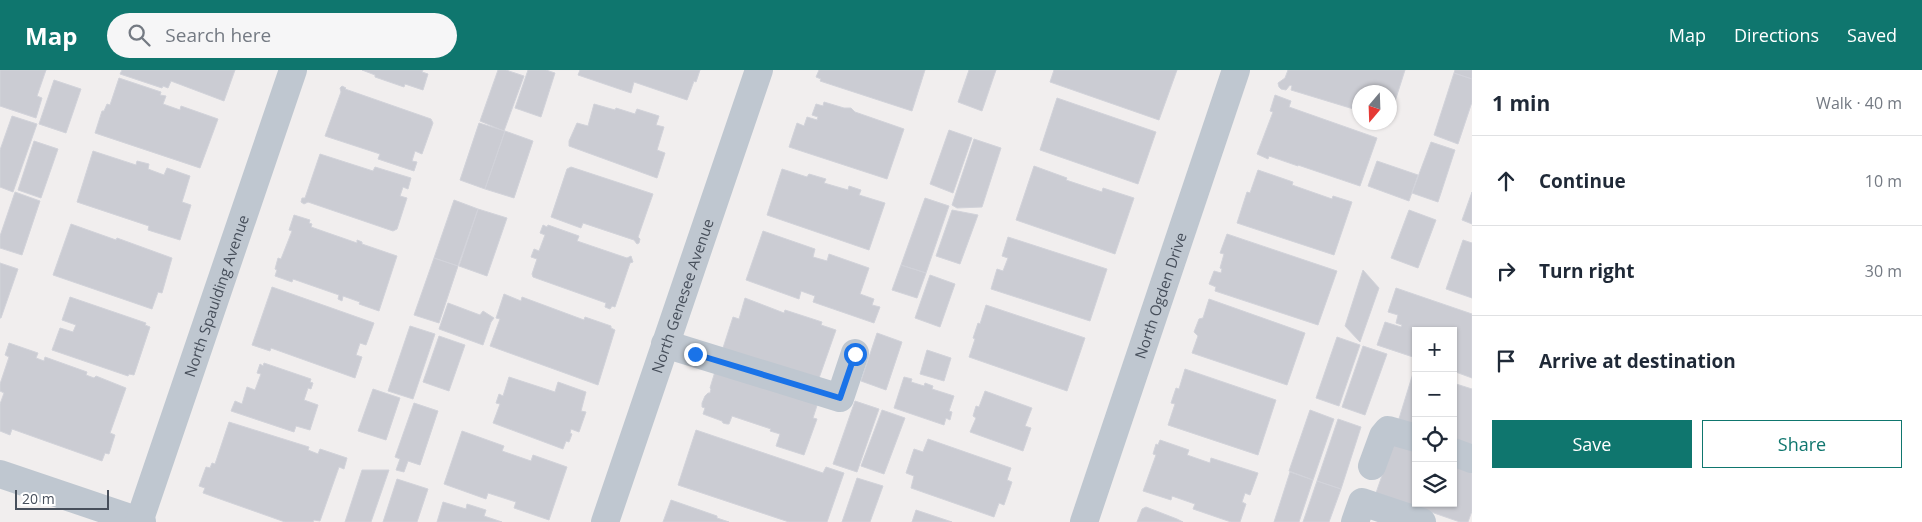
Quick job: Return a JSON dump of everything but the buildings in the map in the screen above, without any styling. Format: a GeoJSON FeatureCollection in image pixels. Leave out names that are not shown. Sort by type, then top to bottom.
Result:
{"type":"FeatureCollection","features":[{"type":"Feature","properties":{"kind":"street","name":"North Spaulding Avenue"},"geometry":{"type":"LineString","coordinates":[[140,522],[293,70]]}},
{"type":"Feature","properties":{"kind":"street","name":"North Genesee Avenue"},"geometry":{"type":"LineString","coordinates":[[605,522],[759,70]]}},
{"type":"Feature","properties":{"kind":"street","name":"North Ogden Drive"},"geometry":{"type":"LineString","coordinates":[[1084,522],[1236,70]]}},
{"type":"Feature","properties":{"kind":"street"},"geometry":{"type":"LineString","coordinates":[[665,344],[840,398],[855,354]]}},
{"type":"Feature","properties":{"kind":"street"},"geometry":{"type":"LineString","coordinates":[[1372,466],[1383,436],[1388,430],[1412,437]]}},
{"type":"Feature","properties":{"kind":"street"},"geometry":{"type":"LineString","coordinates":[[1457,453],[1472,459]]}},
{"type":"Feature","properties":{"kind":"street"},"geometry":{"type":"LineString","coordinates":[[0,474],[140,522]]}},
{"type":"Feature","properties":{"kind":"street"},"geometry":{"type":"LineString","coordinates":[[1355,522],[1362,502],[1422,522]]}},
{"type":"Feature","properties":{"kind":"route"},"geometry":{"type":"LineString","coordinates":[[695,354],[840,398],[855,354]]}}]}
